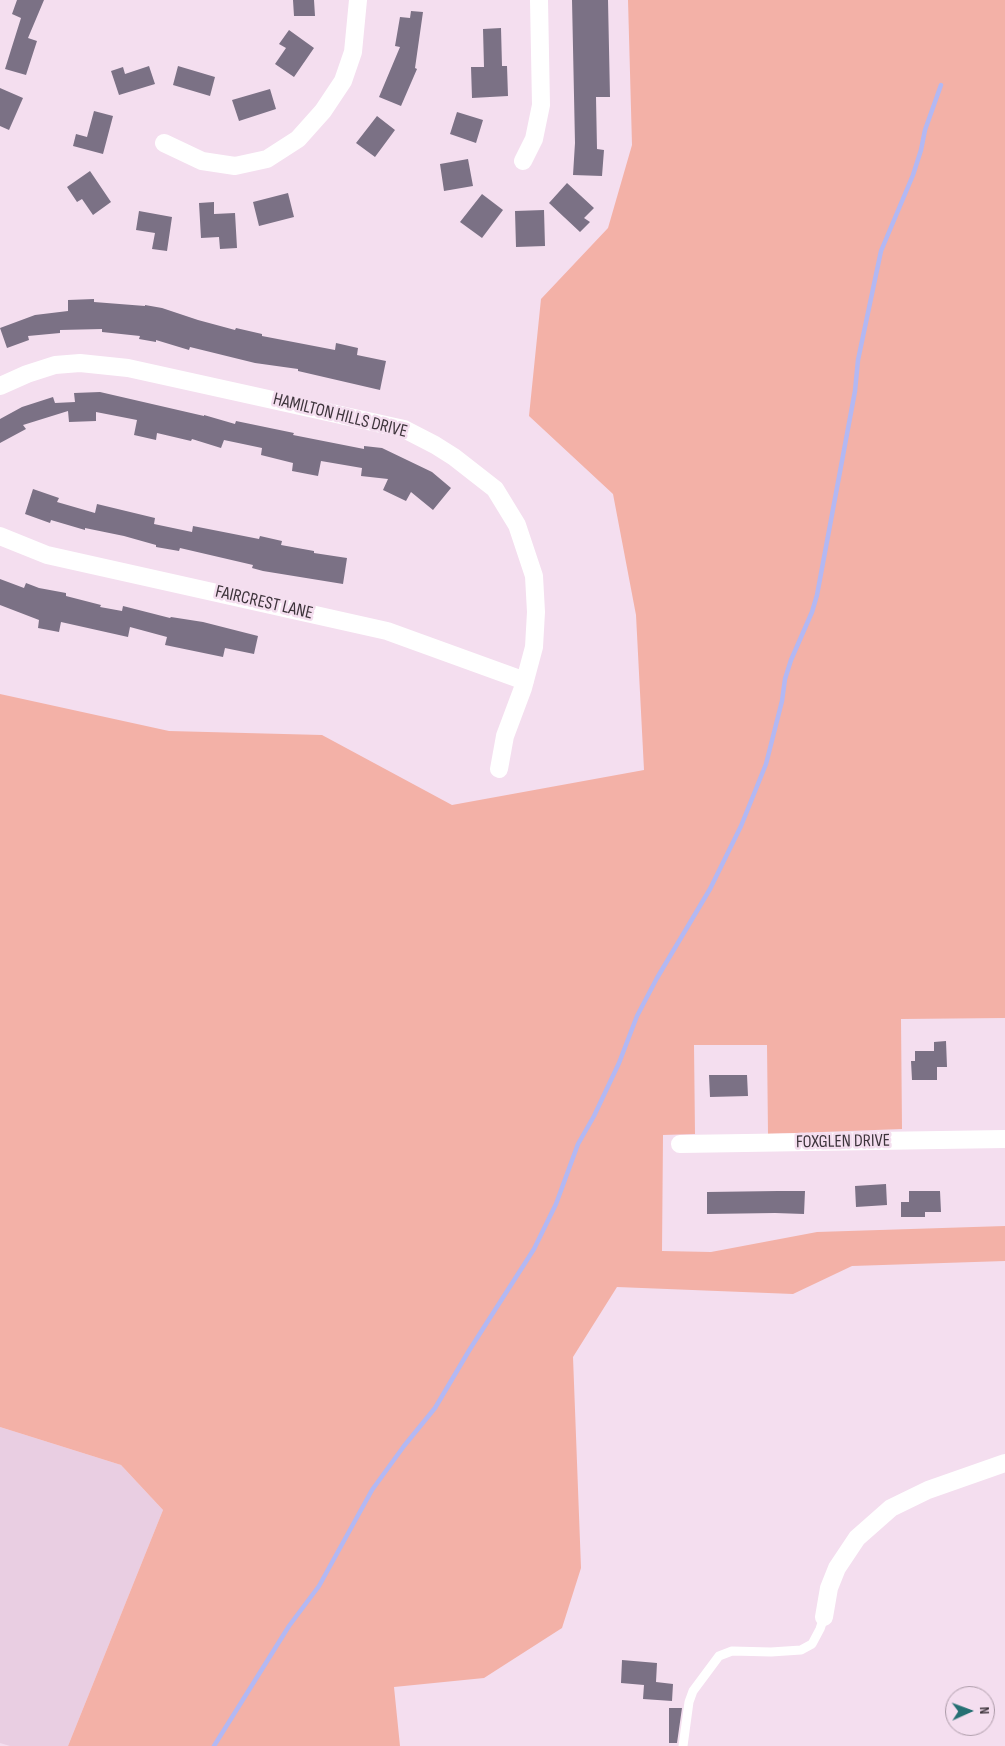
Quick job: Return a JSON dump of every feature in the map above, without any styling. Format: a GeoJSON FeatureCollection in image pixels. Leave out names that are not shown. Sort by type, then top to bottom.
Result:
{"type":"FeatureCollection","features":[{"type":"Feature","properties":{"kind":"street"},"geometry":{"type":"LineString","coordinates":[[164,143],[202,162],[235,166],[267,159],[298,139],[323,111],[343,81],[353,52],[358,0]]}},
{"type":"Feature","properties":{"kind":"street"},"geometry":{"type":"LineString","coordinates":[[523,161],[534,139],[541,105],[539,0]]}},
{"type":"Feature","properties":{"kind":"street","name":"HAMILTON HILLS DRIVE"},"geometry":{"type":"LineString","coordinates":[[0,386],[27,374],[55,365],[80,363],[128,368],[404,429],[454,457],[495,490],[517,525],[534,576],[536,612],[534,647],[525,681],[505,736],[499,770]]}},
{"type":"Feature","properties":{"kind":"street","name":"FAIRCREST LANE"},"geometry":{"type":"LineString","coordinates":[[0,536],[47,555],[387,631],[525,681]]}},
{"type":"Feature","properties":{"kind":"street","name":"FOXGLEN DRIVE"},"geometry":{"type":"LineString","coordinates":[[680,1144],[1005,1139]]}},
{"type":"Feature","properties":{"kind":"street"},"geometry":{"type":"LineString","coordinates":[[824,1617],[829,1588],[837,1568],[857,1538],[891,1508],[928,1490],[1005,1463]]}},
{"type":"Feature","properties":{"kind":"lane"},"geometry":{"type":"LineString","coordinates":[[683,1746],[689,1702],[693,1691],[719,1656],[732,1651],[771,1652],[801,1650],[812,1644],[817,1637],[824,1617]]}},
{"type":"Feature","properties":{"kind":"shaded area"},"geometry":{"type":"Polygon","coordinates":[[[628,0],[1005,0],[1005,1018],[901,1019],[902,1129],[768,1134],[767,1045],[694,1045],[695,1134],[663,1135],[662,1251],[711,1252],[817,1232],[1005,1226],[1005,1261],[852,1266],[793,1294],[617,1287],[573,1357],[581,1568],[562,1628],[484,1678],[394,1687],[400,1746],[68,1746],[163,1510],[121,1465],[0,1427],[0,694],[169,731],[322,735],[452,805],[644,770],[636,615],[613,494],[529,416],[541,299],[608,228],[632,145],[628,0]]]}},
{"type":"Feature","properties":{"kind":"shaded area"},"geometry":{"type":"Polygon","coordinates":[[[0,1427],[121,1465],[163,1510],[68,1746],[10,1746],[0,1743],[0,1427]]]}},
{"type":"Feature","properties":{"kind":"building"},"geometry":{"type":"Polygon","coordinates":[[[17,0],[44,0],[28,38],[37,41],[26,75],[5,69],[21,18],[12,14],[17,0]]]}},
{"type":"Feature","properties":{"kind":"building"},"geometry":{"type":"Polygon","coordinates":[[[293,0],[314,0],[315,16],[294,16],[293,0]]]}},
{"type":"Feature","properties":{"kind":"building"},"geometry":{"type":"Polygon","coordinates":[[[572,0],[608,0],[610,97],[596,97],[597,149],[604,150],[602,176],[573,175],[575,143],[572,0]]]}},
{"type":"Feature","properties":{"kind":"building"},"geometry":{"type":"Polygon","coordinates":[[[411,11],[423,12],[415,68],[417,69],[401,106],[379,97],[400,47],[395,46],[400,17],[410,18],[411,11]]]}},
{"type":"Feature","properties":{"kind":"building"},"geometry":{"type":"Polygon","coordinates":[[[501,28],[502,66],[507,66],[508,96],[472,98],[471,67],[484,67],[483,29],[501,28]]]}},
{"type":"Feature","properties":{"kind":"building"},"geometry":{"type":"Polygon","coordinates":[[[289,30],[314,48],[294,77],[275,64],[286,48],[279,44],[289,30]]]}},
{"type":"Feature","properties":{"kind":"building"},"geometry":{"type":"Polygon","coordinates":[[[149,66],[155,84],[119,95],[111,71],[123,67],[125,74],[149,66]]]}},
{"type":"Feature","properties":{"kind":"building"},"geometry":{"type":"Polygon","coordinates":[[[178,66],[215,77],[210,96],[173,85],[178,66]]]}},
{"type":"Feature","properties":{"kind":"building"},"geometry":{"type":"Polygon","coordinates":[[[0,88],[23,98],[9,130],[0,126],[0,88]]]}},
{"type":"Feature","properties":{"kind":"building"},"geometry":{"type":"Polygon","coordinates":[[[270,89],[276,109],[239,121],[232,100],[270,89]]]}},
{"type":"Feature","properties":{"kind":"building"},"geometry":{"type":"Polygon","coordinates":[[[94,111],[113,116],[103,154],[73,146],[76,134],[87,137],[94,111]]]}},
{"type":"Feature","properties":{"kind":"building"},"geometry":{"type":"Polygon","coordinates":[[[457,112],[483,120],[476,143],[450,134],[457,112]]]}},
{"type":"Feature","properties":{"kind":"building"},"geometry":{"type":"Polygon","coordinates":[[[377,116],[395,130],[375,157],[356,143],[377,116]]]}},
{"type":"Feature","properties":{"kind":"building"},"geometry":{"type":"Polygon","coordinates":[[[468,159],[473,186],[444,191],[440,164],[468,159]]]}},
{"type":"Feature","properties":{"kind":"building"},"geometry":{"type":"Polygon","coordinates":[[[90,171],[111,202],[93,215],[82,199],[77,202],[67,187],[90,171]]]}},
{"type":"Feature","properties":{"kind":"building"},"geometry":{"type":"Polygon","coordinates":[[[567,183],[594,208],[584,218],[590,222],[580,232],[549,203],[567,183]]]}},
{"type":"Feature","properties":{"kind":"building"},"geometry":{"type":"Polygon","coordinates":[[[288,193],[294,217],[259,226],[253,202],[288,193]]]}},
{"type":"Feature","properties":{"kind":"building"},"geometry":{"type":"Polygon","coordinates":[[[482,194],[503,210],[482,238],[460,222],[482,194]]]}},
{"type":"Feature","properties":{"kind":"building"},"geometry":{"type":"Polygon","coordinates":[[[214,202],[214,214],[235,213],[237,248],[220,249],[219,237],[201,238],[199,203],[214,202]]]}},
{"type":"Feature","properties":{"kind":"building"},"geometry":{"type":"Polygon","coordinates":[[[544,210],[545,246],[516,247],[515,211],[544,210]]]}},
{"type":"Feature","properties":{"kind":"building"},"geometry":{"type":"Polygon","coordinates":[[[139,211],[172,217],[167,251],[152,249],[155,233],[136,230],[139,211]]]}},
{"type":"Feature","properties":{"kind":"building"},"geometry":{"type":"Polygon","coordinates":[[[94,299],[94,302],[162,308],[235,330],[236,328],[262,334],[262,336],[335,350],[336,343],[358,348],[357,355],[386,361],[380,390],[298,371],[298,369],[255,363],[190,347],[189,350],[156,340],[156,342],[139,339],[140,336],[102,332],[102,329],[60,330],[60,333],[28,336],[29,340],[7,348],[0,328],[35,315],[68,311],[68,300],[94,299]]]}},
{"type":"Feature","properties":{"kind":"building"},"geometry":{"type":"Polygon","coordinates":[[[100,392],[204,415],[235,424],[236,421],[364,449],[364,446],[382,448],[432,472],[451,488],[433,510],[411,492],[406,501],[383,490],[388,479],[361,476],[362,468],[321,461],[318,476],[292,471],[293,463],[261,455],[262,448],[224,440],[221,448],[192,439],[191,441],[157,433],[156,440],[134,435],[137,420],[96,412],[96,421],[69,422],[68,411],[23,425],[26,429],[0,443],[0,419],[22,407],[53,397],[55,403],[75,402],[74,393],[100,392]]]}},
{"type":"Feature","properties":{"kind":"building"},"geometry":{"type":"Polygon","coordinates":[[[33,489],[59,498],[57,502],[95,513],[97,504],[155,518],[154,524],[192,532],[193,526],[259,539],[260,536],[282,541],[281,545],[347,558],[343,584],[263,571],[252,568],[253,565],[180,548],[179,551],[156,547],[156,545],[124,536],[85,528],[85,530],[51,520],[50,523],[25,514],[33,489]]]}},
{"type":"Feature","properties":{"kind":"building"},"geometry":{"type":"Polygon","coordinates":[[[0,579],[24,588],[26,583],[39,588],[66,593],[66,596],[101,605],[100,607],[122,611],[123,606],[170,618],[203,622],[258,636],[254,654],[225,648],[223,657],[165,645],[167,637],[130,627],[128,637],[61,622],[59,632],[38,628],[39,620],[0,605],[0,579]]]}},
{"type":"Feature","properties":{"kind":"building"},"geometry":{"type":"Polygon","coordinates":[[[946,1041],[947,1067],[937,1067],[937,1080],[912,1080],[911,1061],[915,1061],[915,1051],[934,1051],[934,1042],[946,1041]]]}},
{"type":"Feature","properties":{"kind":"building"},"geometry":{"type":"Polygon","coordinates":[[[709,1075],[747,1075],[748,1096],[710,1097],[709,1075]]]}},
{"type":"Feature","properties":{"kind":"building"},"geometry":{"type":"Polygon","coordinates":[[[886,1184],[887,1205],[856,1207],[855,1186],[886,1184]]]}},
{"type":"Feature","properties":{"kind":"building"},"geometry":{"type":"Polygon","coordinates":[[[805,1191],[804,1214],[707,1214],[707,1192],[805,1191]]]}},
{"type":"Feature","properties":{"kind":"building"},"geometry":{"type":"Polygon","coordinates":[[[909,1191],[940,1191],[941,1212],[925,1212],[925,1217],[901,1217],[901,1202],[909,1202],[909,1191]]]}},
{"type":"Feature","properties":{"kind":"building"},"geometry":{"type":"Polygon","coordinates":[[[622,1660],[657,1663],[656,1682],[673,1684],[672,1701],[643,1699],[644,1685],[621,1683],[622,1660]]]}},
{"type":"Feature","properties":{"kind":"building"},"geometry":{"type":"Polygon","coordinates":[[[669,1708],[682,1708],[677,1743],[669,1743],[669,1708]]]}},
{"type":"Feature","properties":{"kind":"waterway"},"geometry":{"type":"LineString","coordinates":[[214,1746],[289,1626],[319,1586],[372,1490],[435,1408],[534,1249],[556,1204],[578,1144],[594,1116],[619,1063],[637,1016],[657,978],[710,889],[741,826],[766,764],[791,660],[812,612],[817,595],[855,391],[858,360],[881,251],[913,175],[925,130],[941,85]]}}]}
